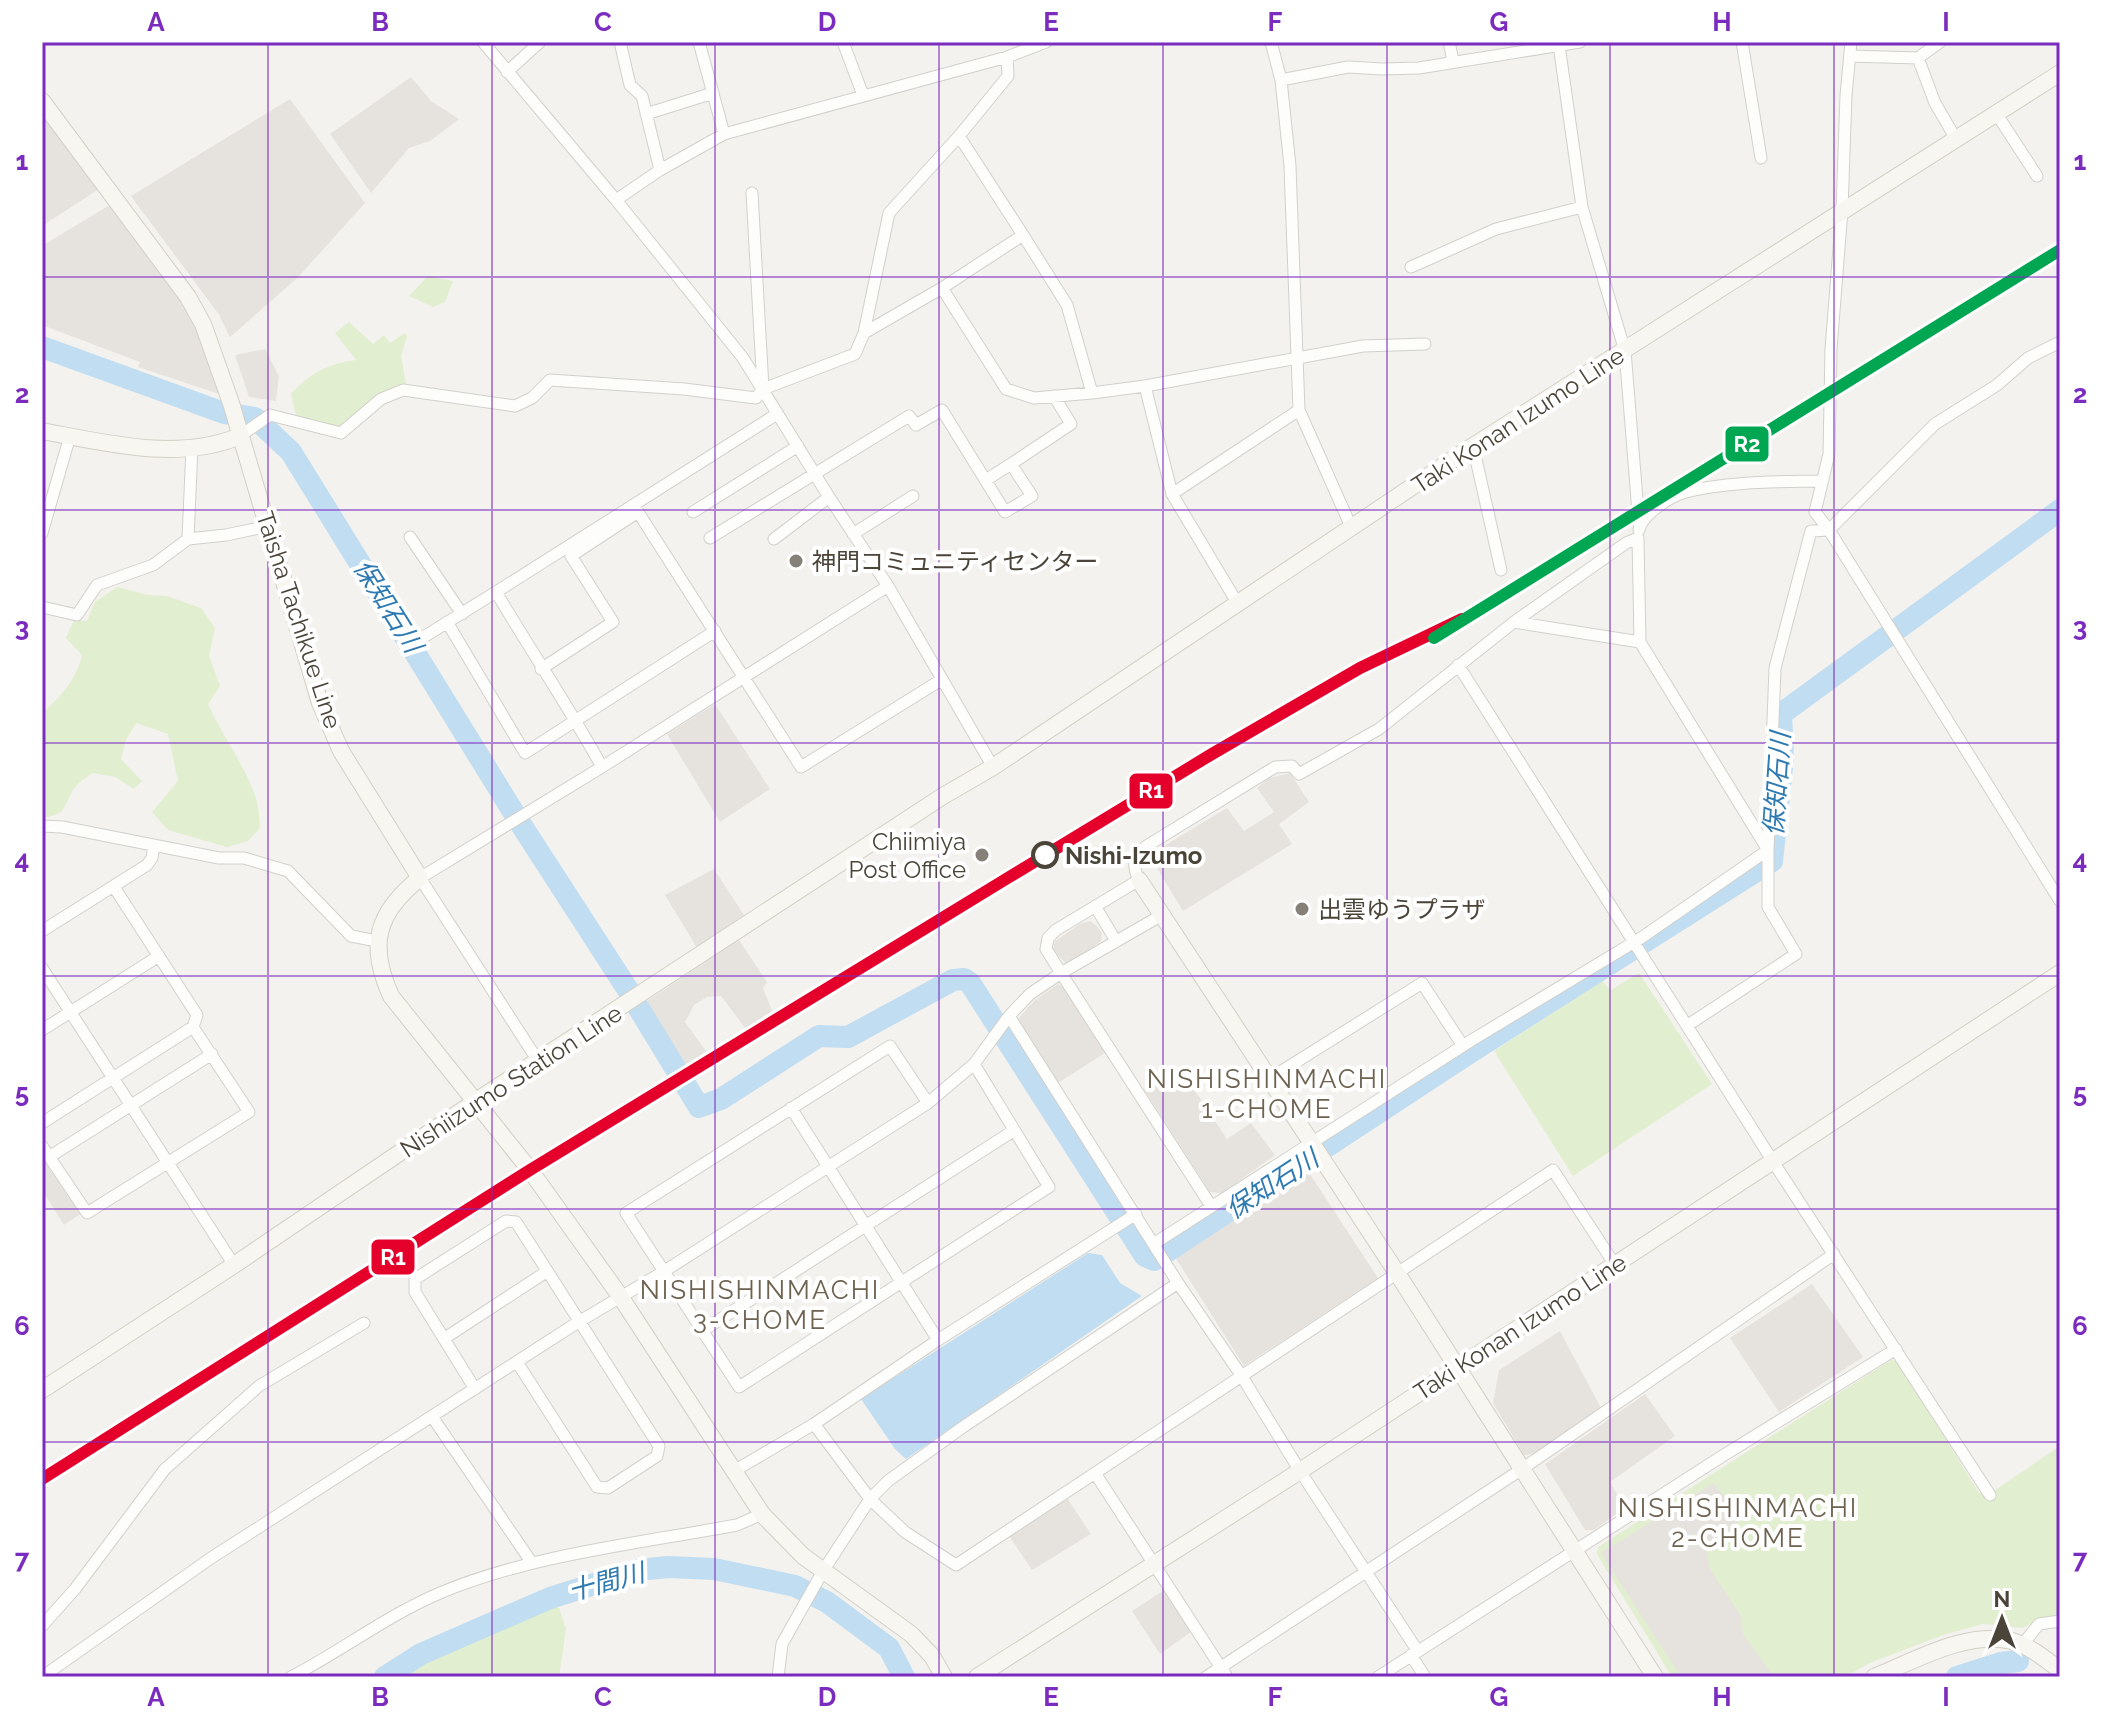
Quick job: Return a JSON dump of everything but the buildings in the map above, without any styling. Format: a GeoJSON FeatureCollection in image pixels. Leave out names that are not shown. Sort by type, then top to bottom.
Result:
{"type":"FeatureCollection","features":[{"type":"Feature","properties":{"kind":"main road","name":"Taki Konan Izumo Line"},"geometry":{"type":"LineString","coordinates":[[987,770],[1473,446],[2060,73]]}},
{"type":"Feature","properties":{"kind":"main road","name":"Taisha Tachikue Line"},"geometry":{"type":"LineString","coordinates":[[42,101],[188,297],[203,324],[243,428],[320,703],[341,751],[420,878]]}},
{"type":"Feature","properties":{"kind":"main road"},"geometry":{"type":"LineString","coordinates":[[42,431],[153,449],[220,445],[243,428]]}},
{"type":"Feature","properties":{"kind":"main road","name":"Nishiizumo Station Line"},"geometry":{"type":"LineString","coordinates":[[42,1390],[476,1101],[987,770]]}},
{"type":"Feature","properties":{"kind":"main road"},"geometry":{"type":"LineString","coordinates":[[420,878],[400,894],[388,909],[377,941],[378,963],[391,996],[476,1101],[620,1296],[762,1514],[783,1538],[823,1571],[911,1634],[932,1656],[944,1677]]}},
{"type":"Feature","properties":{"kind":"main road"},"geometry":{"type":"LineString","coordinates":[[1139,880],[1397,1273],[1655,1677]]}},
{"type":"Feature","properties":{"kind":"main road","name":"Taki Konan Izumo Line"},"geometry":{"type":"LineString","coordinates":[[977,1677],[1154,1566],[2060,973]]}},
{"type":"Feature","properties":{"kind":"main road"},"geometry":{"type":"LineString","coordinates":[[1874,1677],[1963,1643],[1999,1639],[2022,1645],[2060,1670]]}},
{"type":"Feature","properties":{"kind":"street"},"geometry":{"type":"LineString","coordinates":[[483,42],[616,200],[763,389],[888,586],[987,770]]}},
{"type":"Feature","properties":{"kind":"street"},"geometry":{"type":"LineString","coordinates":[[507,72],[540,42]]}},
{"type":"Feature","properties":{"kind":"street"},"geometry":{"type":"LineString","coordinates":[[620,42],[630,85],[642,96],[660,170]]}},
{"type":"Feature","properties":{"kind":"street"},"geometry":{"type":"LineString","coordinates":[[699,42],[724,134]]}},
{"type":"Feature","properties":{"kind":"street"},"geometry":{"type":"LineString","coordinates":[[843,42],[863,95]]}},
{"type":"Feature","properties":{"kind":"street"},"geometry":{"type":"LineString","coordinates":[[616,200],[660,170],[724,134],[1007,57],[1046,42]]}},
{"type":"Feature","properties":{"kind":"street"},"geometry":{"type":"LineString","coordinates":[[1271,42],[1281,80],[1290,166],[1299,410],[1352,529]]}},
{"type":"Feature","properties":{"kind":"street"},"geometry":{"type":"LineString","coordinates":[[1449,42],[1453,61]]}},
{"type":"Feature","properties":{"kind":"street"},"geometry":{"type":"LineString","coordinates":[[1281,80],[1348,67],[1419,68],[1580,42]]}},
{"type":"Feature","properties":{"kind":"street"},"geometry":{"type":"LineString","coordinates":[[1742,42],[1761,158]]}},
{"type":"Feature","properties":{"kind":"street"},"geometry":{"type":"LineString","coordinates":[[1851,42],[1831,349],[1829,454],[1815,512],[2060,901]]}},
{"type":"Feature","properties":{"kind":"street"},"geometry":{"type":"LineString","coordinates":[[1850,56],[1918,58],[1940,42]]}},
{"type":"Feature","properties":{"kind":"street"},"geometry":{"type":"LineString","coordinates":[[1559,45],[1582,207],[1625,351],[1639,524],[1640,642],[1768,850]]}},
{"type":"Feature","properties":{"kind":"street"},"geometry":{"type":"LineString","coordinates":[[243,428],[270,415],[341,433],[381,399],[403,390],[515,406],[532,398],[550,380],[684,389],[756,398],[763,389],[855,354],[864,333],[889,213],[1008,76],[1007,57]]}},
{"type":"Feature","properties":{"kind":"street"},"geometry":{"type":"LineString","coordinates":[[1918,58],[1935,103],[1956,139]]}},
{"type":"Feature","properties":{"kind":"street"},"geometry":{"type":"LineString","coordinates":[[646,114],[713,93]]}},
{"type":"Feature","properties":{"kind":"street"},"geometry":{"type":"LineString","coordinates":[[1996,113],[2037,176]]}},
{"type":"Feature","properties":{"kind":"street"},"geometry":{"type":"LineString","coordinates":[[959,136],[1067,305],[1092,393]]}},
{"type":"Feature","properties":{"kind":"street"},"geometry":{"type":"LineString","coordinates":[[752,193],[756,220],[763,389]]}},
{"type":"Feature","properties":{"kind":"street"},"geometry":{"type":"LineString","coordinates":[[1411,267],[1496,229],[1582,207]]}},
{"type":"Feature","properties":{"kind":"street"},"geometry":{"type":"LineString","coordinates":[[864,333],[942,288],[1023,235]]}},
{"type":"Feature","properties":{"kind":"street"},"geometry":{"type":"LineString","coordinates":[[942,288],[1006,389],[1034,398],[1145,386],[1363,346],[1425,344]]}},
{"type":"Feature","properties":{"kind":"street"},"geometry":{"type":"LineString","coordinates":[[1688,1025],[1796,954],[1768,907],[1768,850],[1775,668],[1811,531],[1829,530],[1935,424],[1997,385],[2028,358],[2060,342]]}},
{"type":"Feature","properties":{"kind":"street"},"geometry":{"type":"LineString","coordinates":[[1145,386],[1172,494],[1238,604]]}},
{"type":"Feature","properties":{"kind":"street"},"geometry":{"type":"LineString","coordinates":[[986,480],[1071,424],[1054,396]]}},
{"type":"Feature","properties":{"kind":"street"},"geometry":{"type":"LineString","coordinates":[[710,538],[909,416],[916,425],[942,410],[1005,512],[1032,496],[1011,464]]}},
{"type":"Feature","properties":{"kind":"street"},"geometry":{"type":"LineString","coordinates":[[1172,494],[1299,410]]}},
{"type":"Feature","properties":{"kind":"street"},"geometry":{"type":"LineString","coordinates":[[541,669],[613,622],[571,556],[629,513],[777,414]]}},
{"type":"Feature","properties":{"kind":"street"},"geometry":{"type":"LineString","coordinates":[[42,533],[70,436]]}},
{"type":"Feature","properties":{"kind":"street"},"geometry":{"type":"LineString","coordinates":[[693,512],[798,446]]}},
{"type":"Feature","properties":{"kind":"street"},"geometry":{"type":"LineString","coordinates":[[1473,446],[1501,570]]}},
{"type":"Feature","properties":{"kind":"street"},"geometry":{"type":"LineString","coordinates":[[188,539],[192,447]]}},
{"type":"Feature","properties":{"kind":"street"},"geometry":{"type":"LineString","coordinates":[[1639,524],[1684,492],[1822,481]]}},
{"type":"Feature","properties":{"kind":"street"},"geometry":{"type":"LineString","coordinates":[[853,534],[913,496]]}},
{"type":"Feature","properties":{"kind":"street"},"geometry":{"type":"LineString","coordinates":[[774,539],[829,497]]}},
{"type":"Feature","properties":{"kind":"street"},"geometry":{"type":"LineString","coordinates":[[422,638],[629,513],[638,512],[801,767],[941,680]]}},
{"type":"Feature","properties":{"kind":"street"},"geometry":{"type":"LineString","coordinates":[[42,607],[77,615],[97,585],[153,565],[188,539],[269,526]]}},
{"type":"Feature","properties":{"kind":"street"},"geometry":{"type":"LineString","coordinates":[[410,537],[462,614]]}},
{"type":"Feature","properties":{"kind":"street"},"geometry":{"type":"LineString","coordinates":[[1211,1206],[1046,949],[1048,938],[1056,930],[1139,880],[1133,868],[1135,856],[1145,847],[1275,767],[1292,766],[1299,774],[1379,729],[1514,622],[1626,543],[1638,538]]}},
{"type":"Feature","properties":{"kind":"street"},"geometry":{"type":"LineString","coordinates":[[538,1061],[420,878],[888,586]]}},
{"type":"Feature","properties":{"kind":"street"},"geometry":{"type":"LineString","coordinates":[[496,592],[541,669],[577,721],[602,767]]}},
{"type":"Feature","properties":{"kind":"street"},"geometry":{"type":"LineString","coordinates":[[447,622],[525,753],[715,631]]}},
{"type":"Feature","properties":{"kind":"street"},"geometry":{"type":"LineString","coordinates":[[1514,622],[1640,642]]}},
{"type":"Feature","properties":{"kind":"street"},"geometry":{"type":"LineString","coordinates":[[1458,665],[1772,1160],[1990,1495]]}},
{"type":"Feature","properties":{"kind":"street"},"geometry":{"type":"LineString","coordinates":[[42,826],[62,827],[219,858],[244,858],[288,871],[351,936],[377,941]]}},
{"type":"Feature","properties":{"kind":"street"},"geometry":{"type":"LineString","coordinates":[[42,931],[147,865],[152,858],[154,845]]}},
{"type":"Feature","properties":{"kind":"street"},"geometry":{"type":"LineString","coordinates":[[1155,1243],[1310,1142],[1635,941],[1768,850]]}},
{"type":"Feature","properties":{"kind":"street"},"geometry":{"type":"LineString","coordinates":[[42,1123],[193,1027],[197,1015],[114,887]]}},
{"type":"Feature","properties":{"kind":"street"},"geometry":{"type":"LineString","coordinates":[[1095,906],[1116,941]]}},
{"type":"Feature","properties":{"kind":"street"},"geometry":{"type":"LineString","coordinates":[[42,1677],[211,1558],[928,1103],[974,1064],[1009,1016],[1030,994],[1162,915]]}},
{"type":"Feature","properties":{"kind":"street"},"geometry":{"type":"LineString","coordinates":[[42,1030],[159,956]]}},
{"type":"Feature","properties":{"kind":"street"},"geometry":{"type":"LineString","coordinates":[[42,968],[234,1265]]}},
{"type":"Feature","properties":{"kind":"street"},"geometry":{"type":"LineString","coordinates":[[1269,1079],[1422,983],[1463,1046]]}},
{"type":"Feature","properties":{"kind":"street"},"geometry":{"type":"LineString","coordinates":[[1009,1016],[1178,1283],[1367,1572],[1425,1677]]}},
{"type":"Feature","properties":{"kind":"street"},"geometry":{"type":"LineString","coordinates":[[42,1146],[87,1213],[249,1112],[193,1027]]}},
{"type":"Feature","properties":{"kind":"street"},"geometry":{"type":"LineString","coordinates":[[928,1103],[890,1046],[626,1213],[739,1387],[1049,1187],[974,1064]]}},
{"type":"Feature","properties":{"kind":"street"},"geometry":{"type":"LineString","coordinates":[[49,1157],[212,1054]]}},
{"type":"Feature","properties":{"kind":"street"},"geometry":{"type":"LineString","coordinates":[[791,1108],[938,1340]]}},
{"type":"Feature","properties":{"kind":"street"},"geometry":{"type":"LineString","coordinates":[[702,1331],[1013,1131]]}},
{"type":"Feature","properties":{"kind":"street"},"geometry":{"type":"LineString","coordinates":[[814,1424],[870,1499],[905,1532],[956,1565],[1553,1170],[1615,1265]]}},
{"type":"Feature","properties":{"kind":"street"},"geometry":{"type":"LineString","coordinates":[[734,1471],[814,1424],[938,1340],[1136,1214]]}},
{"type":"Feature","properties":{"kind":"street"},"geometry":{"type":"LineString","coordinates":[[475,1389],[415,1292],[415,1279],[506,1221],[516,1222],[659,1446],[657,1456],[608,1488],[597,1487],[517,1362]]}},
{"type":"Feature","properties":{"kind":"street"},"geometry":{"type":"LineString","coordinates":[[1206,1677],[1224,1672],[1834,1254]]}},
{"type":"Feature","properties":{"kind":"street"},"geometry":{"type":"LineString","coordinates":[[445,1338],[546,1272]]}},
{"type":"Feature","properties":{"kind":"street"},"geometry":{"type":"LineString","coordinates":[[778,1677],[782,1644],[823,1571],[870,1499],[911,1463],[1178,1283]]}},
{"type":"Feature","properties":{"kind":"street"},"geometry":{"type":"LineString","coordinates":[[42,1626],[75,1589],[165,1469],[259,1386],[364,1323]]}},
{"type":"Feature","properties":{"kind":"street"},"geometry":{"type":"LineString","coordinates":[[1378,1677],[1724,1455],[1896,1349]]}},
{"type":"Feature","properties":{"kind":"street"},"geometry":{"type":"LineString","coordinates":[[433,1418],[532,1563]]}},
{"type":"Feature","properties":{"kind":"street"},"geometry":{"type":"LineString","coordinates":[[1095,1473],[1224,1672]]}},
{"type":"Feature","properties":{"kind":"street"},"geometry":{"type":"LineString","coordinates":[[291,1677],[436,1595],[478,1578],[532,1563],[737,1525],[762,1514]]}},
{"type":"Feature","properties":{"kind":"street"},"geometry":{"type":"LineString","coordinates":[[2022,1645],[2039,1624],[2060,1621]]}},
{"type":"Feature","properties":{"kind":"shaded area"},"geometry":{"type":"Polygon","coordinates":[[[411,77],[431,101],[459,119],[430,141],[409,148],[371,193],[330,134],[411,77]]]}},
{"type":"Feature","properties":{"kind":"shaded area"},"geometry":{"type":"Polygon","coordinates":[[[290,99],[365,203],[297,278],[230,337],[220,316],[131,196],[290,99]]]}},
{"type":"Feature","properties":{"kind":"shaded area"},"geometry":{"type":"Polygon","coordinates":[[[42,115],[99,189],[42,226],[42,115]]]}},
{"type":"Feature","properties":{"kind":"shaded area"},"geometry":{"type":"Polygon","coordinates":[[[315,145],[342,177],[201,288],[173,253],[315,145]]]}},
{"type":"Feature","properties":{"kind":"shaded area"},"geometry":{"type":"Polygon","coordinates":[[[113,203],[183,301],[205,342],[219,394],[138,367],[140,362],[42,325],[42,246],[113,203]]]}},
{"type":"Feature","properties":{"kind":"shaded area"},"geometry":{"type":"Polygon","coordinates":[[[328,228],[337,234],[297,278],[230,337],[220,316],[328,228]]]}},
{"type":"Feature","properties":{"kind":"shaded area"},"geometry":{"type":"Polygon","coordinates":[[[265,349],[279,376],[276,401],[249,397],[235,355],[265,349]]]}},
{"type":"Feature","properties":{"kind":"shaded area"},"geometry":{"type":"Polygon","coordinates":[[[715,704],[770,789],[720,822],[667,734],[715,704]]]}},
{"type":"Feature","properties":{"kind":"shaded area"},"geometry":{"type":"Polygon","coordinates":[[[1290,773],[1309,802],[1279,824],[1292,844],[1183,911],[1149,855],[1227,808],[1244,831],[1274,812],[1257,788],[1269,778],[1290,773]]]}},
{"type":"Feature","properties":{"kind":"shaded area"},"geometry":{"type":"Polygon","coordinates":[[[714,869],[746,918],[699,951],[665,895],[714,869]]]}},
{"type":"Feature","properties":{"kind":"shaded area"},"geometry":{"type":"Polygon","coordinates":[[[1090,921],[1102,934],[1101,941],[1073,962],[1066,963],[1053,950],[1055,941],[1090,921]]]}},
{"type":"Feature","properties":{"kind":"shaded area"},"geometry":{"type":"Polygon","coordinates":[[[739,940],[767,982],[763,988],[772,1011],[746,1029],[721,996],[707,997],[694,1005],[685,1022],[709,1055],[684,1073],[641,1005],[739,940]]]}},
{"type":"Feature","properties":{"kind":"shaded area"},"geometry":{"type":"Polygon","coordinates":[[[1058,984],[1063,987],[1105,1053],[1058,1083],[1017,1020],[1034,1001],[1058,984]]]}},
{"type":"Feature","properties":{"kind":"shaded area"},"geometry":{"type":"Polygon","coordinates":[[[1179,1067],[1227,1139],[1251,1123],[1275,1155],[1222,1193],[1210,1192],[1144,1089],[1179,1067]]]}},
{"type":"Feature","properties":{"kind":"shaded area"},"geometry":{"type":"Polygon","coordinates":[[[42,1158],[80,1214],[64,1225],[42,1190],[42,1158]]]}},
{"type":"Feature","properties":{"kind":"shaded area"},"geometry":{"type":"Polygon","coordinates":[[[1308,1171],[1378,1278],[1244,1366],[1175,1257],[1308,1171]]]}},
{"type":"Feature","properties":{"kind":"shaded area"},"geometry":{"type":"Polygon","coordinates":[[[1812,1284],[1863,1357],[1779,1412],[1730,1338],[1812,1284]]]}},
{"type":"Feature","properties":{"kind":"shaded area"},"geometry":{"type":"Polygon","coordinates":[[[1560,1331],[1601,1408],[1537,1453],[1524,1455],[1493,1403],[1499,1370],[1560,1331]]]}},
{"type":"Feature","properties":{"kind":"shaded area"},"geometry":{"type":"Polygon","coordinates":[[[1645,1394],[1675,1436],[1610,1482],[1625,1508],[1594,1530],[1585,1530],[1545,1464],[1645,1394]]]}},
{"type":"Feature","properties":{"kind":"shaded area"},"geometry":{"type":"Polygon","coordinates":[[[1714,1483],[1734,1511],[1739,1529],[1707,1548],[1709,1567],[1741,1616],[1743,1634],[1774,1677],[1681,1677],[1601,1553],[1714,1483]]]}},
{"type":"Feature","properties":{"kind":"shaded area"},"geometry":{"type":"Polygon","coordinates":[[[1067,1498],[1091,1534],[1032,1570],[1009,1536],[1067,1498]]]}},
{"type":"Feature","properties":{"kind":"shaded area"},"geometry":{"type":"Polygon","coordinates":[[[1166,1589],[1191,1632],[1160,1654],[1132,1611],[1166,1589]]]}},
{"type":"Feature","properties":{"kind":"green space"},"geometry":{"type":"Polygon","coordinates":[[[428,276],[453,281],[445,302],[433,307],[409,296],[428,276]]]}},
{"type":"Feature","properties":{"kind":"green space"},"geometry":{"type":"Polygon","coordinates":[[[349,322],[373,344],[384,335],[390,343],[405,333],[407,336],[401,356],[406,384],[377,396],[339,427],[296,416],[291,394],[298,387],[328,367],[356,360],[335,333],[349,322]]]}},
{"type":"Feature","properties":{"kind":"green space"},"geometry":{"type":"Polygon","coordinates":[[[117,587],[167,596],[201,608],[215,628],[209,656],[220,686],[208,704],[248,777],[257,802],[260,828],[248,841],[227,847],[168,830],[152,812],[178,781],[168,734],[136,723],[126,740],[121,759],[142,781],[134,789],[115,777],[92,773],[75,787],[60,812],[42,818],[42,713],[67,687],[82,655],[66,638],[74,620],[87,621],[95,602],[117,587]]]}},
{"type":"Feature","properties":{"kind":"green space"},"geometry":{"type":"Polygon","coordinates":[[[1639,973],[1712,1084],[1573,1176],[1494,1051],[1602,981],[1611,990],[1639,973]]]}},
{"type":"Feature","properties":{"kind":"green space"},"geometry":{"type":"Polygon","coordinates":[[[1891,1360],[1897,1361],[1979,1493],[1994,1491],[2060,1446],[2060,1616],[2038,1619],[2023,1628],[1983,1624],[1943,1635],[1870,1663],[1844,1677],[1672,1677],[1597,1554],[1598,1547],[1891,1360]]]}},
{"type":"Feature","properties":{"kind":"green space"},"geometry":{"type":"Polygon","coordinates":[[[539,1595],[559,1608],[566,1629],[559,1677],[369,1677],[423,1644],[539,1595]]]}},
{"type":"Feature","properties":{"kind":"water"},"geometry":{"type":"Polygon","coordinates":[[[1088,1253],[1102,1255],[1120,1283],[1142,1296],[906,1459],[895,1449],[861,1399],[1088,1253]]]}},
{"type":"Feature","properties":{"kind":"waterway","name":"保知石川"},"geometry":{"type":"LineString","coordinates":[[42,347],[224,413],[255,418],[291,452],[522,826],[630,993]]}},
{"type":"Feature","properties":{"kind":"waterway","name":"保知石川"},"geometry":{"type":"LineString","coordinates":[[638,1007],[699,1107],[721,1099],[819,1036],[848,1037],[953,980],[964,979],[970,983],[1145,1256],[1154,1260],[1469,1053],[1772,861],[1783,758],[1781,714],[2060,510]]}},
{"type":"Feature","properties":{"kind":"waterway","name":"十間川"},"geometry":{"type":"LineString","coordinates":[[385,1677],[421,1654],[550,1598],[639,1570],[668,1567],[714,1569],[795,1586],[827,1602],[889,1648],[904,1677]]}},
{"type":"Feature","properties":{"kind":"waterway","name":"十間川"},"geometry":{"type":"LineString","coordinates":[[1957,1677],[2018,1661]]}},
{"type":"Feature","properties":{"kind":"transit line","name":"R2"},"geometry":{"type":"LineString","coordinates":[[1434,638],[2060,250]]}},
{"type":"Feature","properties":{"kind":"transit line","name":"R1"},"geometry":{"type":"LineString","coordinates":[[42,1479],[530,1170],[1212,754],[1360,668],[1462,619]]}},
{"type":"Feature","properties":{"kind":"place","name":"神門コミュニティセンター"},"geometry":{"type":"Point","coordinates":[796,561]}},
{"type":"Feature","properties":{"kind":"place","name":"Chiimiya Post Office"},"geometry":{"type":"Point","coordinates":[982,855]}},
{"type":"Feature","properties":{"kind":"place","name":"Nishi-Izumo"},"geometry":{"type":"Point","coordinates":[1045,855]}},
{"type":"Feature","properties":{"kind":"place","name":"出雲ゆうプラザ"},"geometry":{"type":"Point","coordinates":[1302,909]}},
{"type":"Feature","properties":{"kind":"district","name":"NISHISHINMACHI 1-CHOME"},"geometry":{"type":"Point","coordinates":[1267,1094]}},
{"type":"Feature","properties":{"kind":"district","name":"NISHISHINMACHI 3-CHOME"},"geometry":{"type":"Point","coordinates":[760,1305]}},
{"type":"Feature","properties":{"kind":"district","name":"NISHISHINMACHI 2-CHOME"},"geometry":{"type":"Point","coordinates":[1738,1523]}}]}
